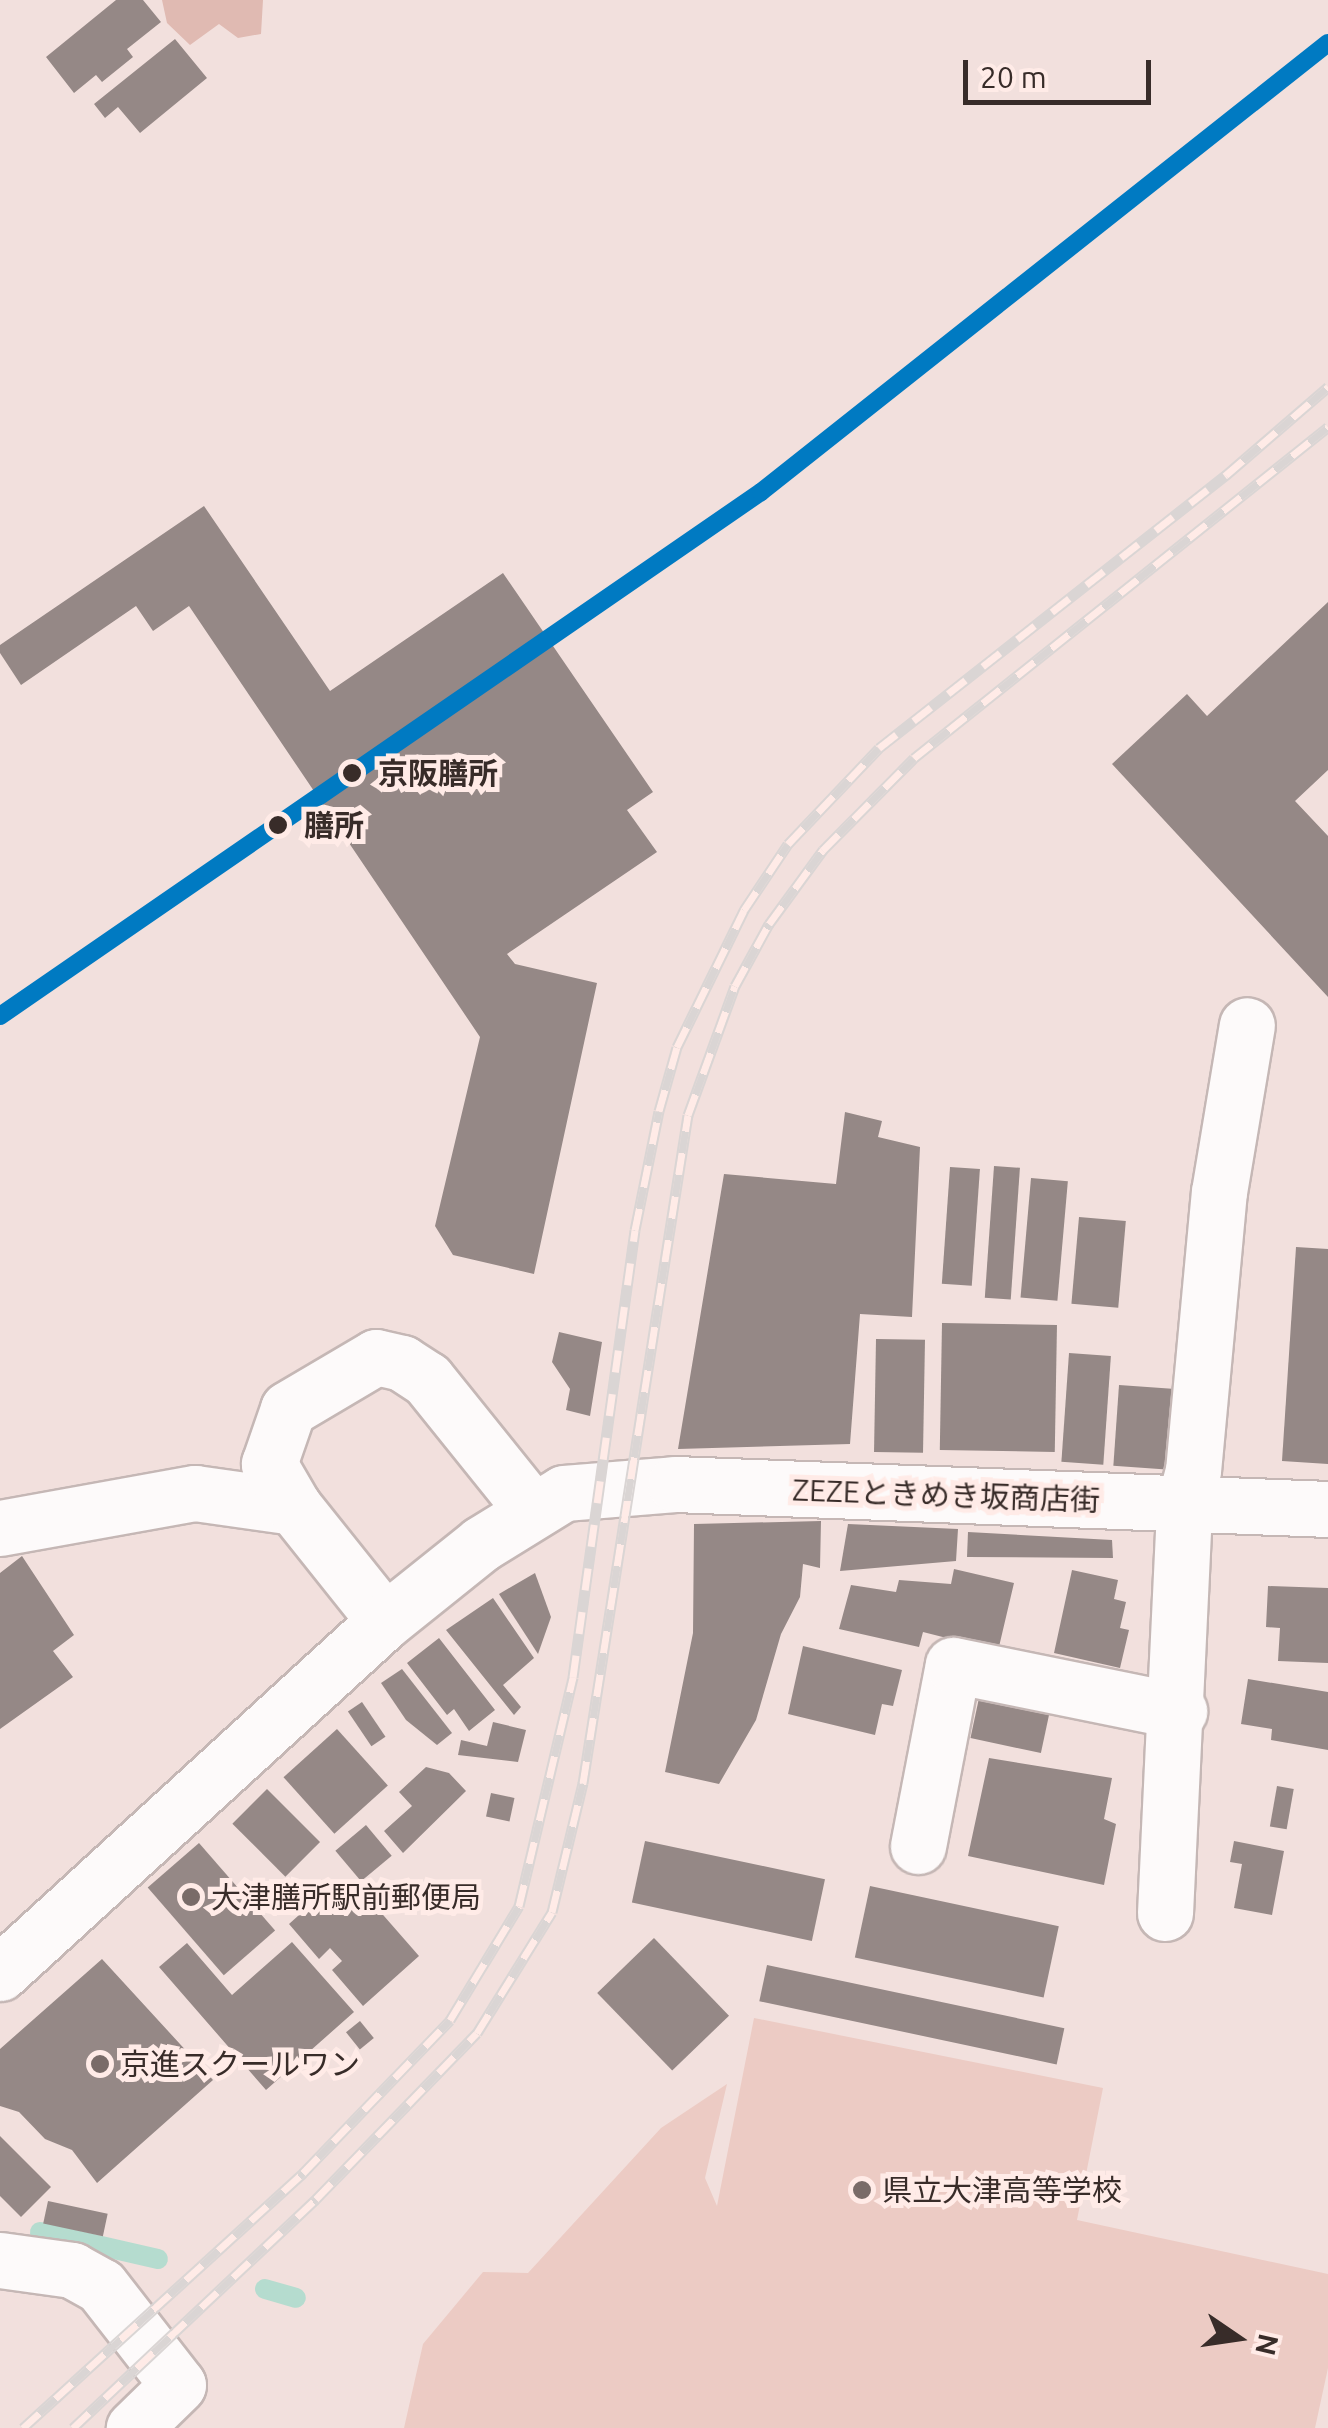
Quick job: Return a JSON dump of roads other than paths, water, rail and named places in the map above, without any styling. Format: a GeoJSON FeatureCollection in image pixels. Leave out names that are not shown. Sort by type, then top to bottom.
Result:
{"type":"FeatureCollection","features":[{"type":"Feature","properties":{"kind":"street"},"geometry":{"type":"LineString","coordinates":[[1166,1913],[1179,1711],[1184,1504],[1219,1192],[1247,1025]]}},
{"type":"Feature","properties":{"kind":"street"},"geometry":{"type":"LineString","coordinates":[[0,1973],[385,1621],[549,1502],[440,1394],[402,1363],[376,1357],[288,1408],[212,1465],[195,1492]]}},
{"type":"Feature","properties":{"kind":"street"},"geometry":{"type":"LineString","coordinates":[[288,1408],[269,1464],[294,1507],[385,1621]]}},
{"type":"Feature","properties":{"kind":"street","name":"ZEZEときめき坂商店街"},"geometry":{"type":"LineString","coordinates":[[549,1502],[675,1484],[1328,1509]]}},
{"type":"Feature","properties":{"kind":"street"},"geometry":{"type":"LineString","coordinates":[[0,1528],[195,1492],[294,1507]]}},
{"type":"Feature","properties":{"kind":"street"},"geometry":{"type":"LineString","coordinates":[[918,1846],[953,1665],[1179,1711]]}},
{"type":"Feature","properties":{"kind":"street"},"geometry":{"type":"LineString","coordinates":[[0,2260],[72,2270],[100,2286],[178,2386],[134,2428]]}},
{"type":"Feature","properties":{"kind":"waterway"},"geometry":{"type":"LineString","coordinates":[[40,2232],[158,2259]]}},
{"type":"Feature","properties":{"kind":"waterway"},"geometry":{"type":"LineString","coordinates":[[265,2289],[296,2298]]}},
{"type":"Feature","properties":{"kind":"railway"},"geometry":{"type":"LineString","coordinates":[[23,2428],[303,2173],[450,2020],[519,1906],[573,1677],[635,1230],[659,1111],[677,1047],[744,910],[788,844],[879,748],[1226,475],[1328,387]]}},
{"type":"Feature","properties":{"kind":"railway"},"geometry":{"type":"LineString","coordinates":[[73,2428],[316,2199],[477,2033],[552,1912],[583,1783],[688,1115],[735,986],[769,924],[823,850],[914,758],[1328,427]]}},
{"type":"Feature","properties":{"kind":"place","name":"京阪膳所"},"geometry":{"type":"Point","coordinates":[352,773]}},
{"type":"Feature","properties":{"kind":"place","name":"膳所"},"geometry":{"type":"Point","coordinates":[278,825]}},
{"type":"Feature","properties":{"kind":"place","name":"大津膳所駅前郵便局"},"geometry":{"type":"Point","coordinates":[191,1897]}},
{"type":"Feature","properties":{"kind":"place","name":"京進スクールワン"},"geometry":{"type":"Point","coordinates":[100,2064]}},
{"type":"Feature","properties":{"kind":"place","name":"県立大津高等学校"},"geometry":{"type":"Point","coordinates":[862,2190]}}]}
